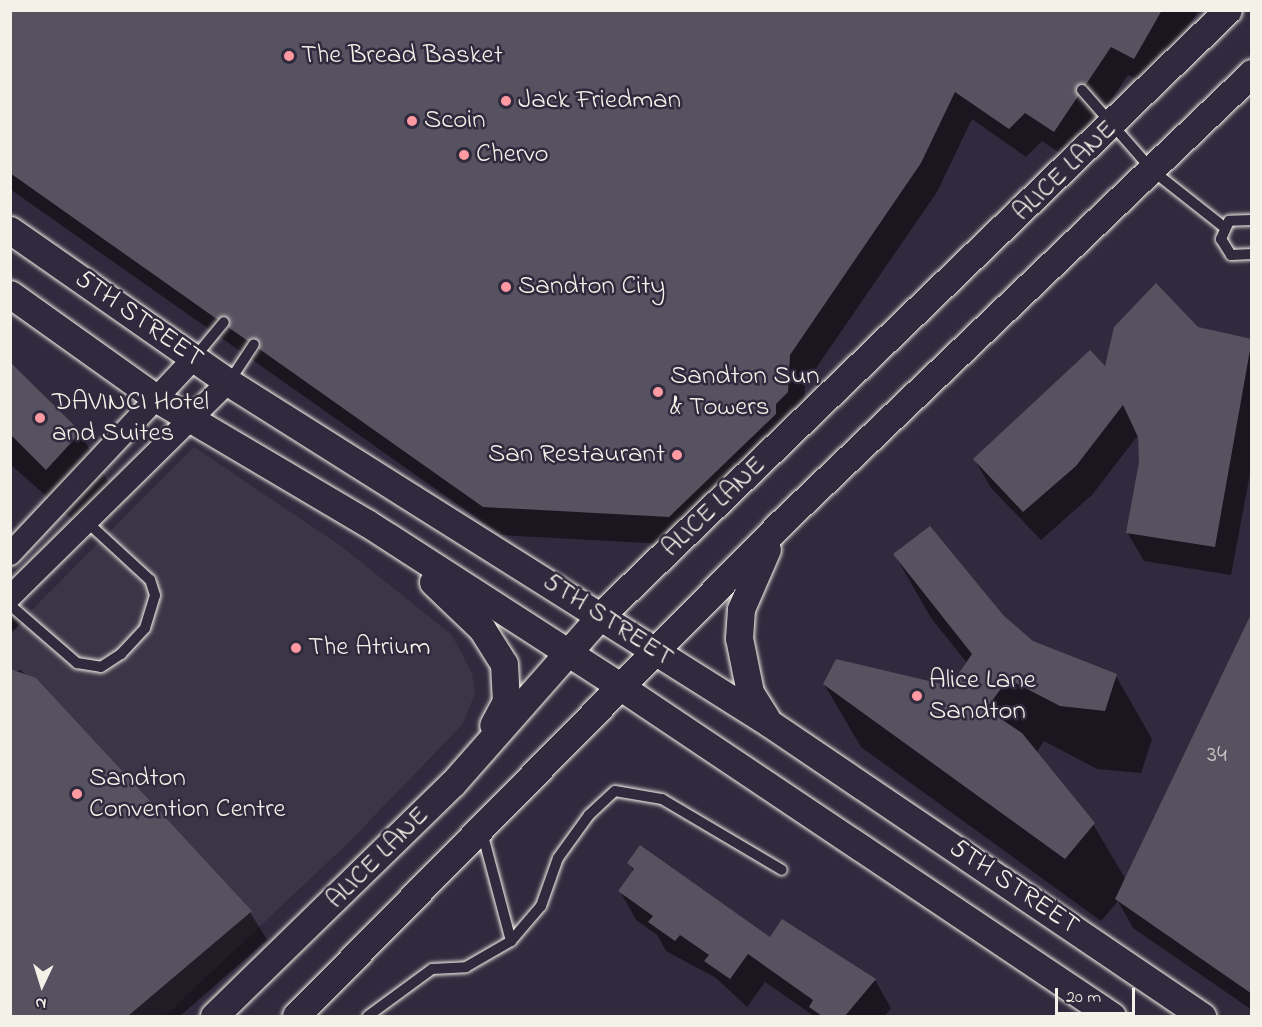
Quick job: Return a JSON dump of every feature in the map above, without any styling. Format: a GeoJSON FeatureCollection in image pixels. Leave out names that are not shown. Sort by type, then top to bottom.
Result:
{"type":"FeatureCollection","features":[{"type":"Feature","properties":{"kind":"street","name":"ALICE LANE"},"geometry":{"type":"LineString","coordinates":[[214,1017],[453,783],[601,615],[1112,126],[1228,10]]}},
{"type":"Feature","properties":{"kind":"street","name":"ALICE LANE"},"geometry":{"type":"LineString","coordinates":[[296,1017],[482,832],[780,524],[1154,171],[1251,73]]}},
{"type":"Feature","properties":{"kind":"street","name":"5TH STREET"},"geometry":{"type":"LineString","coordinates":[[10,230],[228,382],[769,723],[1202,1017]]}},
{"type":"Feature","properties":{"kind":"street","name":"5TH STREET"},"geometry":{"type":"LineString","coordinates":[[10,294],[157,399],[367,523],[567,655],[621,687],[1112,1017]]}},
{"type":"Feature","properties":{"kind":"street"},"geometry":{"type":"LineString","coordinates":[[10,554],[195,357]]}},
{"type":"Feature","properties":{"kind":"street"},"geometry":{"type":"LineString","coordinates":[[10,597],[193,420],[228,382]]}},
{"type":"Feature","properties":{"kind":"street"},"geometry":{"type":"LineString","coordinates":[[367,523],[476,622],[504,664],[508,691],[502,712],[453,783]]}},
{"type":"Feature","properties":{"kind":"street"},"geometry":{"type":"LineString","coordinates":[[769,723],[750,692],[739,638],[741,609],[754,572],[780,524]]}},
{"type":"Feature","properties":{"kind":"lane"},"geometry":{"type":"LineString","coordinates":[[1082,90],[1154,171],[1224,227],[1226,251],[1251,255]]}},
{"type":"Feature","properties":{"kind":"lane"},"geometry":{"type":"LineString","coordinates":[[1224,227],[1234,218],[1251,220]]}},
{"type":"Feature","properties":{"kind":"lane"},"geometry":{"type":"LineString","coordinates":[[195,357],[224,322]]}},
{"type":"Feature","properties":{"kind":"lane"},"geometry":{"type":"LineString","coordinates":[[228,382],[254,344]]}},
{"type":"Feature","properties":{"kind":"lane"},"geometry":{"type":"LineString","coordinates":[[10,605],[78,663],[101,667],[121,654],[145,628],[155,595],[150,580],[88,523]]}},
{"type":"Feature","properties":{"kind":"lane"},"geometry":{"type":"LineString","coordinates":[[368,1017],[432,969],[466,966],[511,941],[541,906],[558,858],[589,815],[615,791],[662,799],[782,870]]}},
{"type":"Feature","properties":{"kind":"lane"},"geometry":{"type":"LineString","coordinates":[[482,832],[511,941]]}},
{"type":"Feature","properties":{"kind":"shaded area"},"geometry":{"type":"Polygon","coordinates":[[[194,447],[341,546],[452,635],[472,673],[475,694],[462,725],[348,843],[165,1016],[11,1016],[11,631],[194,447]]]}},
{"type":"Feature","properties":{"kind":"building","name":"Sandton City"},"geometry":{"type":"Polygon","coordinates":[[[10,10],[1162,10],[1134,59],[1111,47],[1054,132],[1025,113],[1009,129],[955,92],[921,163],[790,355],[788,392],[776,404],[776,414],[669,517],[483,507],[10,173],[10,10]]]}},
{"type":"Feature","properties":{"kind":"building"},"geometry":{"type":"Polygon","coordinates":[[[1156,283],[1198,327],[1252,339],[1215,547],[1126,533],[1139,462],[1138,437],[1123,405],[1076,466],[1023,512],[973,459],[1090,350],[1105,366],[1114,327],[1156,283]]]}},
{"type":"Feature","properties":{"kind":"building","name":"DAVINCI Hotel and Suites"},"geometry":{"type":"Polygon","coordinates":[[[10,362],[81,432],[46,470],[10,434],[10,362]]]}},
{"type":"Feature","properties":{"kind":"building","name":"Alice Lane Sandton"},"geometry":{"type":"Polygon","coordinates":[[[930,526],[1004,616],[1033,641],[1117,674],[1105,711],[1060,706],[1008,679],[986,709],[1022,733],[1095,823],[1065,859],[823,684],[836,659],[950,686],[972,654],[893,554],[930,526]]]}},
{"type":"Feature","properties":{"kind":"building"},"geometry":{"type":"Polygon","coordinates":[[[1252,612],[1252,994],[1115,899],[1252,612]]]}},
{"type":"Feature","properties":{"kind":"building","name":"Sandton Convention Centre"},"geometry":{"type":"Polygon","coordinates":[[[10,669],[36,678],[252,911],[128,1016],[10,1016],[10,669]]]}},
{"type":"Feature","properties":{"kind":"building"},"geometry":{"type":"Polygon","coordinates":[[[640,845],[770,937],[782,919],[876,979],[845,1016],[822,1016],[809,1007],[813,1000],[748,954],[730,979],[704,961],[709,955],[680,935],[675,941],[648,922],[653,916],[618,891],[634,869],[627,863],[640,845]]]}},
{"type":"Feature","properties":{"kind":"place","name":"The Bread Basket"},"geometry":{"type":"Point","coordinates":[289,56]}},
{"type":"Feature","properties":{"kind":"place","name":"Jack Friedman"},"geometry":{"type":"Point","coordinates":[506,101]}},
{"type":"Feature","properties":{"kind":"place","name":"Scoin"},"geometry":{"type":"Point","coordinates":[412,121]}},
{"type":"Feature","properties":{"kind":"place","name":"Chervo"},"geometry":{"type":"Point","coordinates":[464,155]}},
{"type":"Feature","properties":{"kind":"place","name":"Sandton City"},"geometry":{"type":"Point","coordinates":[506,287]}},
{"type":"Feature","properties":{"kind":"place","name":"Sandton Sun & Towers"},"geometry":{"type":"Point","coordinates":[658,392]}},
{"type":"Feature","properties":{"kind":"place","name":"DAVINCI Hotel and Suites"},"geometry":{"type":"Point","coordinates":[40,418]}},
{"type":"Feature","properties":{"kind":"place","name":"San Restaurant"},"geometry":{"type":"Point","coordinates":[677,455]}},
{"type":"Feature","properties":{"kind":"place","name":"The Atrium"},"geometry":{"type":"Point","coordinates":[296,648]}},
{"type":"Feature","properties":{"kind":"place","name":"Alice Lane Sandton"},"geometry":{"type":"Point","coordinates":[917,696]}},
{"type":"Feature","properties":{"kind":"place","name":"Sandton Convention Centre"},"geometry":{"type":"Point","coordinates":[77,794]}}]}
